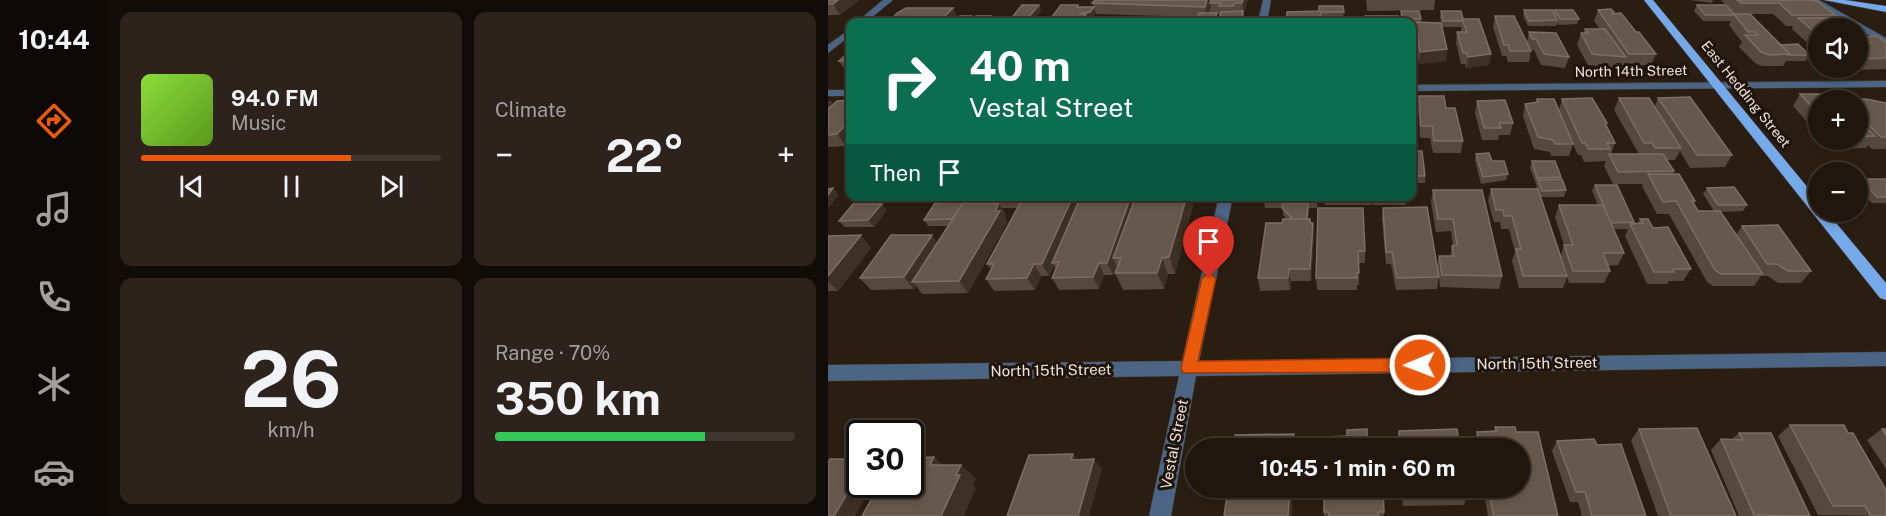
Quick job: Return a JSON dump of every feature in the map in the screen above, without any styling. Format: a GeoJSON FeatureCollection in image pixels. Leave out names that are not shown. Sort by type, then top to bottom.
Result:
{"type":"FeatureCollection","features":[{"type":"Feature","properties":{"kind":"main road","name":"East Hedding Street"},"geometry":{"type":"LineString","coordinates":[[1648,0],[1808,196]]}},
{"type":"Feature","properties":{"kind":"main road"},"geometry":{"type":"LineString","coordinates":[[1828,0],[1886,9]]}},
{"type":"Feature","properties":{"kind":"main road","name":"East Hedding Street"},"geometry":{"type":"LineString","coordinates":[[1829,222],[1886,294]]}},
{"type":"Feature","properties":{"kind":"street"},"geometry":{"type":"LineString","coordinates":[[866,18],[889,0]]}},
{"type":"Feature","properties":{"kind":"street"},"geometry":{"type":"LineString","coordinates":[[1264,18],[1268,0]]}},
{"type":"Feature","properties":{"kind":"street"},"geometry":{"type":"LineString","coordinates":[[1812,0],[1886,42]]}},
{"type":"Feature","properties":{"kind":"street"},"geometry":{"type":"LineString","coordinates":[[828,50],[846,35]]}},
{"type":"Feature","properties":{"kind":"street","name":"North 14th Street"},"geometry":{"type":"LineString","coordinates":[[1416,88],[1886,84]]}},
{"type":"Feature","properties":{"kind":"street"},"geometry":{"type":"LineString","coordinates":[[828,93],[846,93]]}},
{"type":"Feature","properties":{"kind":"street","name":"Vestal Street"},"geometry":{"type":"LineString","coordinates":[[1160,516],[1225,201]]}},
{"type":"Feature","properties":{"kind":"street","name":"North 15th Street"},"geometry":{"type":"LineString","coordinates":[[828,373],[1886,359]]}},
{"type":"Feature","properties":{"kind":"building"},"geometry":{"type":"Polygon","coordinates":[[[828,0],[838,0],[833,4],[828,4],[828,0]]]}},
{"type":"Feature","properties":{"kind":"building"},"geometry":{"type":"Polygon","coordinates":[[[1095,0],[1207,0],[1205,7],[1092,3],[1095,0]]]}},
{"type":"Feature","properties":{"kind":"building"},"geometry":{"type":"Polygon","coordinates":[[[1211,0],[1243,0],[1242,3],[1235,3],[1233,6],[1219,6],[1221,3],[1210,3],[1211,0]]]}},
{"type":"Feature","properties":{"kind":"building"},"geometry":{"type":"Polygon","coordinates":[[[1737,0],[1811,0],[1817,1],[1835,15],[1792,15],[1779,3],[1741,3],[1737,0]]]}},
{"type":"Feature","properties":{"kind":"building"},"geometry":{"type":"Polygon","coordinates":[[[1022,5],[1039,5],[1028,18],[1012,18],[1022,5]]]}},
{"type":"Feature","properties":{"kind":"building"},"geometry":{"type":"Polygon","coordinates":[[[1061,5],[1094,7],[1090,12],[1079,14],[1086,14],[1084,18],[1051,18],[1061,5]]]}},
{"type":"Feature","properties":{"kind":"building"},"geometry":{"type":"Polygon","coordinates":[[[1697,5],[1726,5],[1735,15],[1705,15],[1697,5]]]}},
{"type":"Feature","properties":{"kind":"building"},"geometry":{"type":"Polygon","coordinates":[[[1319,6],[1343,6],[1344,12],[1321,12],[1320,17],[1325,18],[1286,18],[1287,12],[1319,11],[1319,6]]]}},
{"type":"Feature","properties":{"kind":"building"},"geometry":{"type":"Polygon","coordinates":[[[906,8],[953,8],[943,18],[893,18],[906,8]]]}},
{"type":"Feature","properties":{"kind":"building"},"geometry":{"type":"Polygon","coordinates":[[[1611,9],[1614,12],[1611,14],[1621,13],[1656,54],[1629,54],[1598,10],[1611,9]]]}},
{"type":"Feature","properties":{"kind":"building"},"geometry":{"type":"Polygon","coordinates":[[[1524,10],[1552,10],[1557,20],[1529,21],[1524,10]]]}},
{"type":"Feature","properties":{"kind":"building"},"geometry":{"type":"Polygon","coordinates":[[[1554,10],[1573,10],[1579,19],[1560,19],[1554,10]]]}},
{"type":"Feature","properties":{"kind":"building"},"geometry":{"type":"Polygon","coordinates":[[[1243,11],[1242,18],[1219,18],[1221,12],[1243,11]]]}},
{"type":"Feature","properties":{"kind":"building"},"geometry":{"type":"Polygon","coordinates":[[[1401,11],[1419,11],[1421,19],[1416,18],[1402,18],[1401,11]]]}},
{"type":"Feature","properties":{"kind":"building"},"geometry":{"type":"Polygon","coordinates":[[[1441,11],[1461,11],[1463,19],[1462,21],[1443,21],[1441,11]]]}},
{"type":"Feature","properties":{"kind":"building"},"geometry":{"type":"Polygon","coordinates":[[[1199,13],[1217,13],[1215,18],[1197,18],[1199,13]]]}},
{"type":"Feature","properties":{"kind":"building"},"geometry":{"type":"Polygon","coordinates":[[[1734,14],[1750,14],[1790,54],[1769,55],[1761,52],[1745,35],[1758,35],[1755,32],[1748,32],[1734,14]]]}},
{"type":"Feature","properties":{"kind":"building"},"geometry":{"type":"Polygon","coordinates":[[[976,16],[991,16],[989,18],[974,18],[976,16]]]}},
{"type":"Feature","properties":{"kind":"building"},"geometry":{"type":"Polygon","coordinates":[[[1365,16],[1398,16],[1398,18],[1365,18],[1365,16]]]}},
{"type":"Feature","properties":{"kind":"building"},"geometry":{"type":"Polygon","coordinates":[[[1495,16],[1514,16],[1531,51],[1510,51],[1508,45],[1504,45],[1495,16]]]}},
{"type":"Feature","properties":{"kind":"building"},"geometry":{"type":"Polygon","coordinates":[[[1798,18],[1808,18],[1808,26],[1798,18]]]}},
{"type":"Feature","properties":{"kind":"building"},"geometry":{"type":"Polygon","coordinates":[[[1462,19],[1479,19],[1491,54],[1468,57],[1466,53],[1463,53],[1457,32],[1467,32],[1462,19]]]}},
{"type":"Feature","properties":{"kind":"building"},"geometry":{"type":"Polygon","coordinates":[[[1416,22],[1441,23],[1447,49],[1420,52],[1416,22]]]}},
{"type":"Feature","properties":{"kind":"building"},"geometry":{"type":"Polygon","coordinates":[[[1585,29],[1605,29],[1626,57],[1592,54],[1581,33],[1588,33],[1585,29]]]}},
{"type":"Feature","properties":{"kind":"building"},"geometry":{"type":"Polygon","coordinates":[[[1529,32],[1556,33],[1569,57],[1544,54],[1536,39],[1532,39],[1529,32]]]}},
{"type":"Feature","properties":{"kind":"building"},"geometry":{"type":"Polygon","coordinates":[[[1877,36],[1886,43],[1886,58],[1868,59],[1868,43],[1871,43],[1868,41],[1868,37],[1877,36]]]}},
{"type":"Feature","properties":{"kind":"building"},"geometry":{"type":"Polygon","coordinates":[[[1798,44],[1808,55],[1789,55],[1780,45],[1798,44]]]}},
{"type":"Feature","properties":{"kind":"building"},"geometry":{"type":"Polygon","coordinates":[[[1800,94],[1808,94],[1808,102],[1800,94]]]}},
{"type":"Feature","properties":{"kind":"building"},"geometry":{"type":"Polygon","coordinates":[[[1419,96],[1444,96],[1446,108],[1455,108],[1463,141],[1434,141],[1432,126],[1421,126],[1419,96]]]}},
{"type":"Feature","properties":{"kind":"building"},"geometry":{"type":"Polygon","coordinates":[[[1690,97],[1732,155],[1697,155],[1658,98],[1690,97]]]}},
{"type":"Feature","properties":{"kind":"building"},"geometry":{"type":"Polygon","coordinates":[[[1592,98],[1607,123],[1605,123],[1615,143],[1607,143],[1610,149],[1588,149],[1585,143],[1582,143],[1562,99],[1592,98]]]}},
{"type":"Feature","properties":{"kind":"building"},"geometry":{"type":"Polygon","coordinates":[[[1619,98],[1649,98],[1681,148],[1655,148],[1652,143],[1644,143],[1619,98]]]}},
{"type":"Feature","properties":{"kind":"building"},"geometry":{"type":"Polygon","coordinates":[[[1537,99],[1554,99],[1573,144],[1555,144],[1553,140],[1538,137],[1525,104],[1538,102],[1537,99]]]}},
{"type":"Feature","properties":{"kind":"building"},"geometry":{"type":"Polygon","coordinates":[[[1868,99],[1886,103],[1886,137],[1881,137],[1868,125],[1868,99]]]}},
{"type":"Feature","properties":{"kind":"building"},"geometry":{"type":"Polygon","coordinates":[[[846,100],[846,124],[837,134],[828,135],[828,109],[837,101],[846,100]]]}},
{"type":"Feature","properties":{"kind":"building"},"geometry":{"type":"Polygon","coordinates":[[[1505,100],[1513,123],[1499,123],[1501,128],[1484,128],[1477,101],[1505,100]]]}},
{"type":"Feature","properties":{"kind":"building"},"geometry":{"type":"Polygon","coordinates":[[[1868,129],[1875,136],[1868,136],[1868,129]]]}},
{"type":"Feature","properties":{"kind":"building"},"geometry":{"type":"Polygon","coordinates":[[[1416,151],[1422,151],[1425,176],[1416,176],[1416,151]]]}},
{"type":"Feature","properties":{"kind":"building"},"geometry":{"type":"Polygon","coordinates":[[[1489,153],[1492,161],[1504,161],[1508,174],[1483,177],[1476,154],[1489,153]]]}},
{"type":"Feature","properties":{"kind":"building"},"geometry":{"type":"Polygon","coordinates":[[[1609,154],[1663,154],[1674,171],[1618,172],[1609,154]]]}},
{"type":"Feature","properties":{"kind":"building"},"geometry":{"type":"Polygon","coordinates":[[[1532,161],[1555,161],[1561,177],[1537,178],[1532,161]]]}},
{"type":"Feature","properties":{"kind":"building"},"geometry":{"type":"Polygon","coordinates":[[[1648,174],[1679,174],[1695,201],[1692,201],[1698,211],[1720,211],[1763,274],[1721,274],[1715,270],[1676,201],[1663,202],[1648,174]]]}},
{"type":"Feature","properties":{"kind":"building"},"geometry":{"type":"Polygon","coordinates":[[[1562,179],[1566,190],[1542,191],[1538,180],[1562,179]]]}},
{"type":"Feature","properties":{"kind":"building"},"geometry":{"type":"Polygon","coordinates":[[[1868,179],[1886,179],[1886,197],[1877,197],[1868,187],[1868,179]]]}},
{"type":"Feature","properties":{"kind":"building"},"geometry":{"type":"Polygon","coordinates":[[[1595,185],[1617,185],[1634,222],[1611,223],[1595,185]]]}},
{"type":"Feature","properties":{"kind":"building"},"geometry":{"type":"Polygon","coordinates":[[[1734,187],[1747,205],[1718,205],[1707,188],[1734,187]]]}},
{"type":"Feature","properties":{"kind":"building"},"geometry":{"type":"Polygon","coordinates":[[[1491,189],[1538,189],[1567,276],[1523,276],[1516,249],[1521,249],[1512,216],[1504,216],[1503,210],[1496,210],[1491,189]]]}},
{"type":"Feature","properties":{"kind":"building"},"geometry":{"type":"Polygon","coordinates":[[[1433,190],[1482,190],[1502,276],[1442,275],[1439,256],[1454,256],[1452,246],[1457,245],[1453,219],[1438,219],[1433,190]]]}},
{"type":"Feature","properties":{"kind":"building"},"geometry":{"type":"Polygon","coordinates":[[[1021,201],[1071,201],[1042,264],[1034,264],[1027,278],[986,279],[994,264],[987,264],[1021,201]]]}},
{"type":"Feature","properties":{"kind":"building"},"geometry":{"type":"Polygon","coordinates":[[[1079,201],[1129,201],[1107,263],[1099,263],[1093,277],[1052,278],[1059,262],[1052,263],[1079,201]]]}},
{"type":"Feature","properties":{"kind":"building"},"geometry":{"type":"Polygon","coordinates":[[[1134,201],[1186,201],[1169,257],[1162,258],[1157,273],[1115,273],[1121,258],[1113,258],[1134,201]]]}},
{"type":"Feature","properties":{"kind":"building"},"geometry":{"type":"Polygon","coordinates":[[[965,202],[952,219],[924,220],[935,203],[965,202]]]}},
{"type":"Feature","properties":{"kind":"building"},"geometry":{"type":"Polygon","coordinates":[[[963,203],[999,203],[995,211],[1000,211],[959,281],[912,282],[963,203]]]}},
{"type":"Feature","properties":{"kind":"building"},"geometry":{"type":"Polygon","coordinates":[[[1283,203],[1308,203],[1307,219],[1293,219],[1282,208],[1283,203]]]}},
{"type":"Feature","properties":{"kind":"building"},"geometry":{"type":"Polygon","coordinates":[[[853,204],[882,204],[868,220],[839,221],[853,204]]]}},
{"type":"Feature","properties":{"kind":"building"},"geometry":{"type":"Polygon","coordinates":[[[1559,205],[1603,205],[1624,253],[1603,253],[1610,271],[1573,271],[1564,245],[1573,245],[1559,205]]]}},
{"type":"Feature","properties":{"kind":"building"},"geometry":{"type":"Polygon","coordinates":[[[1427,207],[1439,277],[1397,278],[1392,252],[1386,252],[1383,208],[1427,207]]]}},
{"type":"Feature","properties":{"kind":"building"},"geometry":{"type":"Polygon","coordinates":[[[1318,208],[1363,208],[1365,251],[1358,251],[1359,273],[1356,273],[1357,278],[1316,278],[1318,208]]]}},
{"type":"Feature","properties":{"kind":"building"},"geometry":{"type":"Polygon","coordinates":[[[1283,219],[1310,219],[1310,223],[1313,223],[1310,269],[1289,269],[1288,278],[1258,278],[1266,223],[1282,223],[1283,219]]]}},
{"type":"Feature","properties":{"kind":"building"},"geometry":{"type":"Polygon","coordinates":[[[1640,219],[1648,219],[1653,228],[1668,227],[1691,269],[1654,272],[1630,224],[1643,223],[1640,219]]]}},
{"type":"Feature","properties":{"kind":"building"},"geometry":{"type":"Polygon","coordinates":[[[1778,225],[1811,271],[1788,271],[1777,264],[1767,264],[1742,226],[1778,225]]]}},
{"type":"Feature","properties":{"kind":"building"},"geometry":{"type":"Polygon","coordinates":[[[861,235],[828,276],[828,236],[861,235]]]}},
{"type":"Feature","properties":{"kind":"building"},"geometry":{"type":"Polygon","coordinates":[[[891,235],[932,235],[904,277],[860,278],[891,235]]]}},
{"type":"Feature","properties":{"kind":"building"},"geometry":{"type":"Polygon","coordinates":[[[1790,425],[1844,425],[1848,433],[1853,433],[1886,490],[1886,516],[1871,516],[1865,506],[1833,506],[1790,425]]]}},
{"type":"Feature","properties":{"kind":"building"},"geometry":{"type":"Polygon","coordinates":[[[1495,427],[1515,427],[1516,432],[1538,432],[1558,516],[1494,516],[1490,498],[1530,498],[1530,438],[1478,438],[1477,432],[1497,431],[1495,427]]]}},
{"type":"Feature","properties":{"kind":"building"},"geometry":{"type":"Polygon","coordinates":[[[1697,428],[1736,516],[1671,516],[1639,429],[1697,428]]]}},
{"type":"Feature","properties":{"kind":"building"},"geometry":{"type":"Polygon","coordinates":[[[1367,429],[1367,437],[1381,438],[1326,438],[1347,436],[1347,430],[1367,429]]]}},
{"type":"Feature","properties":{"kind":"building"},"geometry":{"type":"Polygon","coordinates":[[[1457,429],[1458,438],[1399,438],[1399,431],[1457,429]]]}},
{"type":"Feature","properties":{"kind":"building"},"geometry":{"type":"Polygon","coordinates":[[[1739,433],[1771,433],[1810,516],[1754,515],[1721,439],[1743,440],[1739,433]]]}},
{"type":"Feature","properties":{"kind":"building"},"geometry":{"type":"Polygon","coordinates":[[[1294,434],[1294,438],[1235,438],[1235,435],[1294,434]]]}},
{"type":"Feature","properties":{"kind":"building"},"geometry":{"type":"Polygon","coordinates":[[[1594,439],[1597,445],[1621,444],[1646,516],[1592,516],[1585,492],[1576,492],[1557,441],[1594,439]]]}},
{"type":"Feature","properties":{"kind":"building"},"geometry":{"type":"Polygon","coordinates":[[[1073,454],[1071,460],[1094,459],[1078,516],[1007,516],[1029,455],[1073,454]]]}},
{"type":"Feature","properties":{"kind":"building"},"geometry":{"type":"Polygon","coordinates":[[[924,457],[934,457],[930,465],[961,465],[956,475],[960,475],[941,516],[862,516],[872,498],[924,498],[924,457]]]}},
{"type":"Feature","properties":{"kind":"building"},"geometry":{"type":"Polygon","coordinates":[[[830,459],[846,459],[846,496],[834,516],[828,516],[828,463],[830,459]]]}},
{"type":"Feature","properties":{"kind":"building"},"geometry":{"type":"Polygon","coordinates":[[[1227,498],[1289,498],[1288,516],[1224,516],[1227,498]]]}},
{"type":"Feature","properties":{"kind":"building"},"geometry":{"type":"Polygon","coordinates":[[[1324,498],[1383,498],[1384,512],[1378,512],[1378,516],[1329,516],[1329,512],[1324,512],[1324,498]]]}},
{"type":"Feature","properties":{"kind":"route"},"geometry":{"type":"LineString","coordinates":[[1209,278],[1189,368],[1420,365]]}}]}
